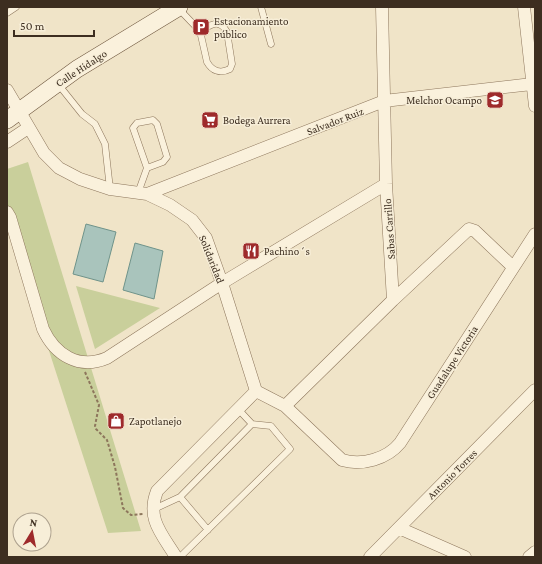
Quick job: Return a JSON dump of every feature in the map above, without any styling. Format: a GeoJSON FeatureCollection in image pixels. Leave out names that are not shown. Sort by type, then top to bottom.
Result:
{"type":"FeatureCollection","features":[{"type":"Feature","properties":{"kind":"main road","name":"Calle Hidalgo"},"geometry":{"type":"LineString","coordinates":[[11,104],[57,82],[178,7]]}},
{"type":"Feature","properties":{"kind":"street","name":"Sabas Carrillo"},"geometry":{"type":"LineString","coordinates":[[382,7],[386,184],[393,300]]}},
{"type":"Feature","properties":{"kind":"street"},"geometry":{"type":"LineString","coordinates":[[524,7],[535,106]]}},
{"type":"Feature","properties":{"kind":"street","name":"Salvador Ruiz"},"geometry":{"type":"LineString","coordinates":[[143,194],[384,101],[532,84]]}},
{"type":"Feature","properties":{"kind":"street","name":"Solidaridad"},"geometry":{"type":"LineString","coordinates":[[11,104],[44,153],[59,168],[80,179],[110,189],[143,194],[170,205],[192,220],[206,238],[222,283],[256,391]]}},
{"type":"Feature","properties":{"kind":"street"},"geometry":{"type":"LineString","coordinates":[[7,142],[28,128]]}},
{"type":"Feature","properties":{"kind":"street"},"geometry":{"type":"LineString","coordinates":[[7,212],[10,217],[43,329],[48,340],[63,354],[74,360],[86,363],[97,362],[107,358],[222,283],[386,184]]}},
{"type":"Feature","properties":{"kind":"street"},"geometry":{"type":"LineString","coordinates":[[176,557],[155,524],[152,510],[157,491],[256,391],[285,406],[393,300],[469,229],[475,231],[514,267]]}},
{"type":"Feature","properties":{"kind":"street","name":"Guadalupe Victoria"},"geometry":{"type":"LineString","coordinates":[[285,406],[342,460],[350,462],[381,458],[394,450],[535,234]]}},
{"type":"Feature","properties":{"kind":"street","name":"Antonio Torres"},"geometry":{"type":"LineString","coordinates":[[370,557],[535,390]]}},
{"type":"Feature","properties":{"kind":"street"},"geometry":{"type":"LineString","coordinates":[[399,528],[466,557]]}},
{"type":"Feature","properties":{"kind":"street"},"geometry":{"type":"LineString","coordinates":[[529,557],[535,552]]}},
{"type":"Feature","properties":{"kind":"lane"},"geometry":{"type":"LineString","coordinates":[[7,13],[16,7]]}},
{"type":"Feature","properties":{"kind":"lane"},"geometry":{"type":"LineString","coordinates":[[178,7],[200,31],[206,62],[209,67],[222,72],[230,70],[232,64],[225,28],[216,23],[200,31]]}},
{"type":"Feature","properties":{"kind":"lane"},"geometry":{"type":"LineString","coordinates":[[261,7],[271,44]]}},
{"type":"Feature","properties":{"kind":"lane"},"geometry":{"type":"LineString","coordinates":[[57,82],[82,114],[95,124],[105,144],[110,189]]}},
{"type":"Feature","properties":{"kind":"lane"},"geometry":{"type":"LineString","coordinates":[[143,194],[146,168],[133,128],[137,123],[153,120],[157,124],[167,157],[163,162],[146,168]]}},
{"type":"Feature","properties":{"kind":"lane"},"geometry":{"type":"LineString","coordinates":[[180,557],[290,449],[271,426],[252,424],[238,409]]}},
{"type":"Feature","properties":{"kind":"lane"},"geometry":{"type":"LineString","coordinates":[[152,510],[180,497],[252,424]]}},
{"type":"Feature","properties":{"kind":"lane"},"geometry":{"type":"LineString","coordinates":[[180,497],[208,530]]}},
{"type":"Feature","properties":{"kind":"path"},"geometry":{"type":"LineString","coordinates":[[81,362],[99,405],[95,426],[107,440],[115,467],[123,508],[131,515],[139,515],[152,510]]}},
{"type":"Feature","properties":{"kind":"green space"},"geometry":{"type":"Polygon","coordinates":[[[28,162],[141,531],[108,533],[7,221],[7,169],[28,162]]]}},
{"type":"Feature","properties":{"kind":"green space"},"geometry":{"type":"Polygon","coordinates":[[[76,286],[160,308],[95,349],[76,286]]]}},
{"type":"Feature","properties":{"kind":"water"},"geometry":{"type":"Polygon","coordinates":[[[86,224],[116,232],[103,282],[73,274],[86,224]]]}},
{"type":"Feature","properties":{"kind":"water"},"geometry":{"type":"Polygon","coordinates":[[[135,243],[163,251],[154,299],[123,290],[135,243]]]}},
{"type":"Feature","properties":{"kind":"place","name":"Estacionamiento público"},"geometry":{"type":"Point","coordinates":[201,27]}},
{"type":"Feature","properties":{"kind":"place","name":"Melchor Ocampo"},"geometry":{"type":"Point","coordinates":[495,100]}},
{"type":"Feature","properties":{"kind":"place","name":"Bodega Aurrera"},"geometry":{"type":"Point","coordinates":[210,120]}},
{"type":"Feature","properties":{"kind":"place","name":"Pachino´s"},"geometry":{"type":"Point","coordinates":[251,251]}},
{"type":"Feature","properties":{"kind":"place","name":"Zapotlanejo"},"geometry":{"type":"Point","coordinates":[116,421]}}]}
